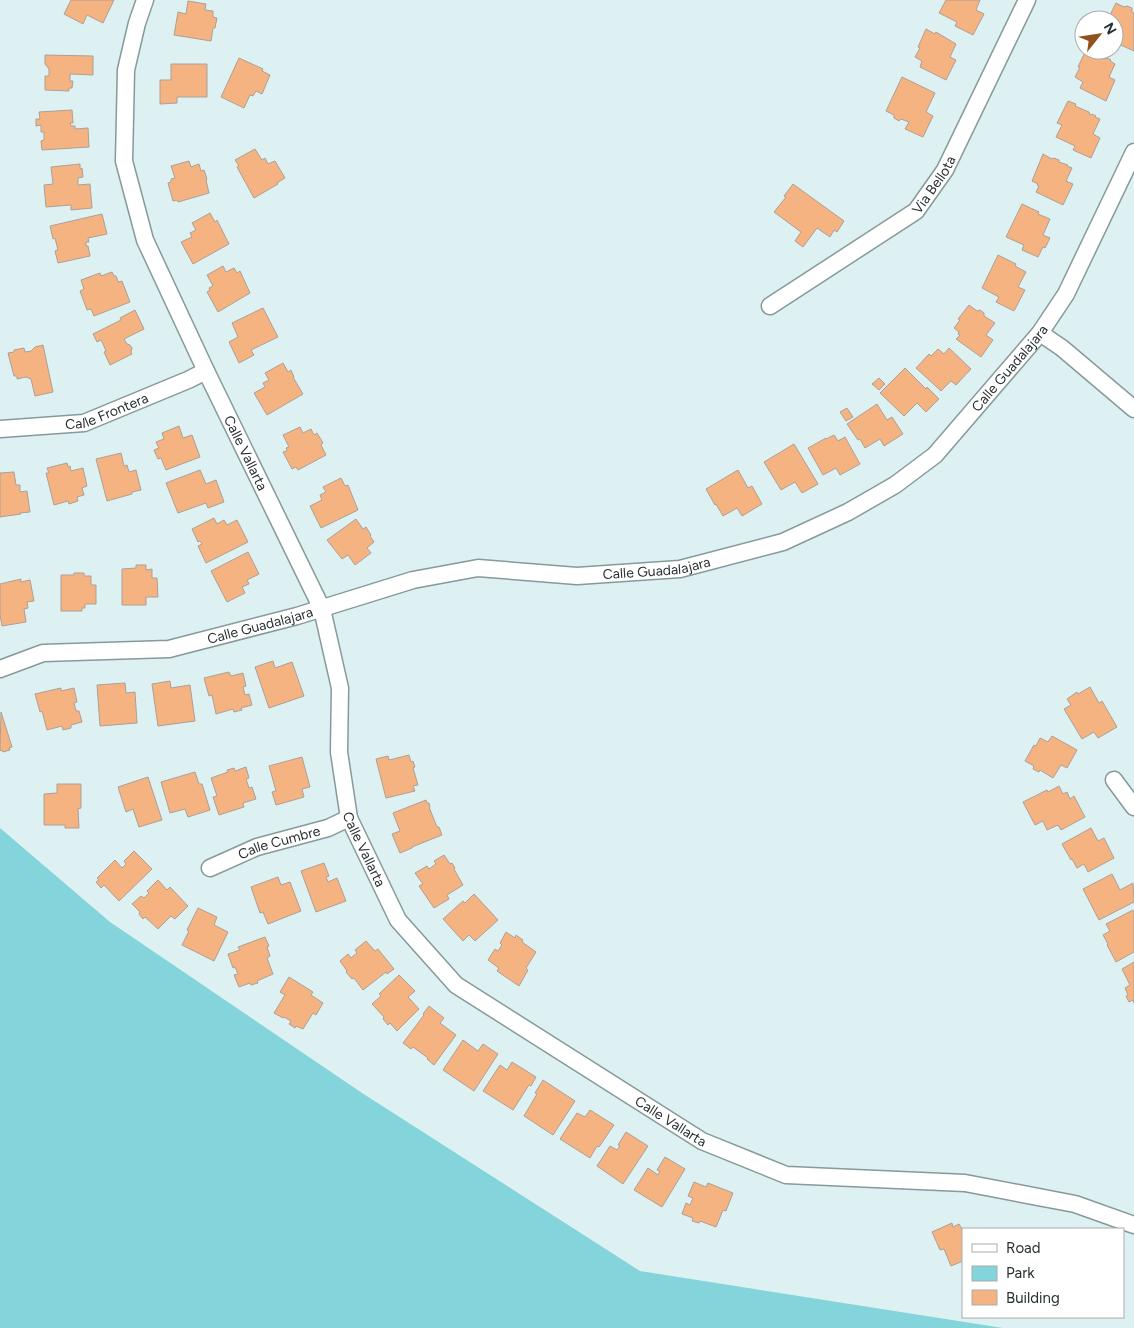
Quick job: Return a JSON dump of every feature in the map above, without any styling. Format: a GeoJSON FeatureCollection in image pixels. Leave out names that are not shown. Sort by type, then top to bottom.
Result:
{"type":"FeatureCollection","features":[{"type":"Feature","properties":{"kind":"street","name":"Calle Vallarta"},"geometry":{"type":"LineString","coordinates":[[146,0],[137,23],[126,70],[124,161],[145,240],[206,371],[322,608],[340,688],[339,752],[349,818],[398,920],[456,985],[702,1141],[786,1175],[965,1183],[1075,1204],[1134,1225]]}},
{"type":"Feature","properties":{"kind":"street","name":"Via Bellota"},"geometry":{"type":"LineString","coordinates":[[770,306],[916,211],[945,170],[1027,0]]}},
{"type":"Feature","properties":{"kind":"street","name":"Calle Guadalajara"},"geometry":{"type":"LineString","coordinates":[[0,669],[43,653],[169,648],[297,616],[413,580],[478,568],[577,576],[680,569],[783,542],[848,512],[895,485],[935,455],[1040,333],[1066,294],[1134,152]]}},
{"type":"Feature","properties":{"kind":"street"},"geometry":{"type":"LineString","coordinates":[[1040,333],[1062,348],[1134,410]]}},
{"type":"Feature","properties":{"kind":"street","name":"Calle Frontera"},"geometry":{"type":"LineString","coordinates":[[0,429],[84,422],[206,371]]}},
{"type":"Feature","properties":{"kind":"street"},"geometry":{"type":"LineString","coordinates":[[1114,780],[1134,807]]}},
{"type":"Feature","properties":{"kind":"street","name":"Calle Cumbre"},"geometry":{"type":"LineString","coordinates":[[210,868],[257,846],[328,828],[349,818]]}},
{"type":"Feature","properties":{"kind":"green space"},"geometry":{"type":"Polygon","coordinates":[[[0,828],[110,922],[362,1093],[640,1271],[1003,1328],[0,1328],[0,828]]]}},
{"type":"Feature","properties":{"kind":"building"},"geometry":{"type":"Polygon","coordinates":[[[71,0],[114,0],[103,23],[87,15],[83,24],[64,14],[71,0]]]}},
{"type":"Feature","properties":{"kind":"building"},"geometry":{"type":"Polygon","coordinates":[[[946,0],[980,0],[976,10],[984,14],[973,35],[955,26],[957,22],[939,13],[946,0]]]}},
{"type":"Feature","properties":{"kind":"building"},"geometry":{"type":"Polygon","coordinates":[[[188,1],[206,4],[205,10],[213,11],[213,17],[217,18],[211,41],[174,35],[178,12],[186,14],[188,1]]]}},
{"type":"Feature","properties":{"kind":"building"},"geometry":{"type":"Polygon","coordinates":[[[1116,3],[1132,8],[1134,13],[1134,51],[1124,46],[1124,10],[1112,10],[1116,3]]]}},
{"type":"Feature","properties":{"kind":"building"},"geometry":{"type":"Polygon","coordinates":[[[926,29],[935,34],[936,32],[956,44],[950,57],[956,60],[946,80],[920,67],[922,61],[915,57],[926,29]]]}},
{"type":"Feature","properties":{"kind":"building"},"geometry":{"type":"Polygon","coordinates":[[[45,55],[93,56],[93,75],[70,74],[70,81],[73,81],[72,88],[69,88],[69,91],[45,90],[45,76],[49,76],[49,69],[45,64],[45,55]]]}},
{"type":"Feature","properties":{"kind":"building"},"geometry":{"type":"Polygon","coordinates":[[[239,58],[263,69],[262,71],[270,75],[262,94],[256,91],[253,96],[250,95],[244,108],[221,97],[239,58]]]}},
{"type":"Feature","properties":{"kind":"building"},"geometry":{"type":"Polygon","coordinates":[[[1081,60],[1111,60],[1115,64],[1109,77],[1115,80],[1106,101],[1080,88],[1083,82],[1075,77],[1080,67],[1078,67],[1081,60]]]}},
{"type":"Feature","properties":{"kind":"building"},"geometry":{"type":"Polygon","coordinates":[[[171,64],[207,64],[207,97],[177,97],[177,103],[160,104],[160,80],[171,80],[171,64]]]}},
{"type":"Feature","properties":{"kind":"building"},"geometry":{"type":"Polygon","coordinates":[[[902,77],[935,93],[926,112],[933,116],[923,137],[905,129],[909,122],[901,119],[899,121],[894,118],[894,115],[886,111],[902,77]]]}},
{"type":"Feature","properties":{"kind":"building"},"geometry":{"type":"Polygon","coordinates":[[[1068,101],[1100,119],[1093,134],[1100,138],[1091,158],[1073,150],[1075,146],[1056,137],[1062,125],[1057,123],[1068,101]]]}},
{"type":"Feature","properties":{"kind":"building"},"geometry":{"type":"Polygon","coordinates":[[[72,110],[73,123],[70,123],[71,126],[75,126],[75,129],[88,128],[89,147],[42,150],[41,141],[44,140],[44,132],[41,132],[41,125],[36,126],[36,119],[40,119],[39,112],[72,110]]]}},
{"type":"Feature","properties":{"kind":"building"},"geometry":{"type":"Polygon","coordinates":[[[255,149],[262,160],[265,158],[268,164],[275,161],[285,178],[254,198],[235,160],[255,149]]]}},
{"type":"Feature","properties":{"kind":"building"},"geometry":{"type":"Polygon","coordinates":[[[1043,154],[1052,159],[1059,160],[1059,162],[1072,168],[1066,181],[1073,184],[1063,205],[1036,192],[1039,186],[1032,181],[1043,154]]]}},
{"type":"Feature","properties":{"kind":"building"},"geometry":{"type":"Polygon","coordinates":[[[189,161],[191,167],[199,164],[201,171],[204,170],[209,193],[178,202],[177,200],[173,201],[168,183],[171,182],[171,179],[175,178],[171,166],[189,161]]]}},
{"type":"Feature","properties":{"kind":"building"},"geometry":{"type":"Polygon","coordinates":[[[80,164],[83,177],[78,178],[78,185],[90,184],[92,208],[71,210],[71,205],[46,207],[44,185],[53,184],[51,167],[80,164]]]}},
{"type":"Feature","properties":{"kind":"building"},"geometry":{"type":"Polygon","coordinates":[[[793,184],[844,221],[837,232],[834,230],[830,237],[817,228],[803,247],[795,241],[801,232],[774,212],[786,197],[784,196],[793,184]]]}},
{"type":"Feature","properties":{"kind":"building"},"geometry":{"type":"Polygon","coordinates":[[[1022,204],[1050,219],[1043,235],[1050,238],[1038,257],[1022,250],[1024,245],[1006,237],[1022,204]]]}},
{"type":"Feature","properties":{"kind":"building"},"geometry":{"type":"Polygon","coordinates":[[[210,213],[215,222],[217,220],[229,244],[193,264],[181,242],[192,237],[190,233],[196,230],[192,223],[210,213]]]}},
{"type":"Feature","properties":{"kind":"building"},"geometry":{"type":"Polygon","coordinates":[[[102,214],[107,234],[88,238],[89,242],[86,242],[86,246],[88,246],[90,256],[58,263],[55,251],[58,250],[50,226],[102,214]]]}},
{"type":"Feature","properties":{"kind":"building"},"geometry":{"type":"Polygon","coordinates":[[[998,255],[1016,264],[1015,266],[1026,272],[1018,287],[1025,290],[1014,311],[996,302],[999,297],[982,288],[998,255]]]}},
{"type":"Feature","properties":{"kind":"building"},"geometry":{"type":"Polygon","coordinates":[[[223,266],[226,272],[234,268],[237,273],[240,271],[250,293],[218,312],[207,292],[213,286],[207,275],[223,266]]]}},
{"type":"Feature","properties":{"kind":"building"},"geometry":{"type":"Polygon","coordinates":[[[112,272],[118,282],[122,281],[130,302],[94,316],[91,309],[87,310],[80,291],[84,289],[81,280],[100,273],[101,276],[112,272]]]}},
{"type":"Feature","properties":{"kind":"building"},"geometry":{"type":"Polygon","coordinates":[[[969,305],[977,311],[980,310],[984,313],[984,316],[995,323],[986,335],[993,340],[981,357],[956,339],[960,335],[954,328],[960,320],[958,319],[969,305]]]}},
{"type":"Feature","properties":{"kind":"building"},"geometry":{"type":"Polygon","coordinates":[[[263,308],[278,337],[251,350],[254,355],[239,363],[229,342],[238,337],[232,323],[263,308]]]}},
{"type":"Feature","properties":{"kind":"building"},"geometry":{"type":"Polygon","coordinates":[[[135,310],[144,329],[124,339],[132,348],[132,354],[110,365],[101,340],[97,342],[93,334],[121,320],[120,318],[135,310]]]}},
{"type":"Feature","properties":{"kind":"building"},"geometry":{"type":"Polygon","coordinates":[[[43,345],[53,392],[35,396],[31,379],[26,377],[17,379],[17,376],[14,376],[8,353],[24,348],[25,352],[31,351],[35,347],[43,345]]]}},
{"type":"Feature","properties":{"kind":"building"},"geometry":{"type":"Polygon","coordinates":[[[949,348],[971,369],[956,385],[951,381],[941,391],[916,368],[929,354],[931,356],[938,349],[944,354],[949,348]]]}},
{"type":"Feature","properties":{"kind":"building"},"geometry":{"type":"Polygon","coordinates":[[[283,363],[288,372],[291,370],[303,394],[267,415],[254,393],[265,387],[263,383],[269,380],[265,373],[283,363]]]}},
{"type":"Feature","properties":{"kind":"building"},"geometry":{"type":"Polygon","coordinates":[[[905,368],[939,399],[926,412],[917,403],[904,416],[880,393],[905,368]]]}},
{"type":"Feature","properties":{"kind":"building"},"geometry":{"type":"Polygon","coordinates":[[[879,378],[885,384],[879,390],[872,384],[879,378]]]}},
{"type":"Feature","properties":{"kind":"building"},"geometry":{"type":"Polygon","coordinates":[[[877,404],[887,420],[892,417],[903,434],[884,446],[880,439],[865,448],[847,424],[877,404]]]}},
{"type":"Feature","properties":{"kind":"building"},"geometry":{"type":"Polygon","coordinates":[[[847,408],[853,417],[846,421],[840,412],[847,408]]]}},
{"type":"Feature","properties":{"kind":"building"},"geometry":{"type":"Polygon","coordinates":[[[179,426],[183,438],[192,435],[200,457],[166,470],[161,458],[158,459],[154,450],[159,448],[156,442],[164,439],[162,433],[179,426]]]}},
{"type":"Feature","properties":{"kind":"building"},"geometry":{"type":"Polygon","coordinates":[[[300,427],[303,433],[311,429],[314,435],[317,433],[323,443],[321,445],[326,455],[298,470],[296,467],[292,469],[283,452],[287,451],[286,448],[289,447],[283,435],[300,427]]]}},
{"type":"Feature","properties":{"kind":"building"},"geometry":{"type":"Polygon","coordinates":[[[834,435],[838,441],[845,437],[860,464],[840,475],[836,468],[823,475],[808,448],[834,435]]]}},
{"type":"Feature","properties":{"kind":"building"},"geometry":{"type":"Polygon","coordinates":[[[794,444],[818,484],[802,493],[795,482],[781,490],[764,462],[794,444]]]}},
{"type":"Feature","properties":{"kind":"building"},"geometry":{"type":"Polygon","coordinates":[[[121,453],[124,466],[127,465],[129,472],[136,470],[141,490],[107,501],[96,459],[121,453]]]}},
{"type":"Feature","properties":{"kind":"building"},"geometry":{"type":"Polygon","coordinates":[[[67,463],[71,471],[83,468],[87,486],[82,488],[84,495],[77,497],[78,501],[69,504],[68,501],[54,505],[46,473],[49,473],[47,468],[67,463]]]}},
{"type":"Feature","properties":{"kind":"building"},"geometry":{"type":"Polygon","coordinates":[[[200,470],[206,484],[216,480],[224,502],[208,508],[206,503],[178,513],[166,483],[200,470]]]}},
{"type":"Feature","properties":{"kind":"building"},"geometry":{"type":"Polygon","coordinates":[[[738,470],[748,488],[752,486],[762,504],[742,516],[737,508],[723,516],[706,489],[738,470]]]}},
{"type":"Feature","properties":{"kind":"building"},"geometry":{"type":"Polygon","coordinates":[[[14,472],[16,485],[20,485],[20,492],[27,491],[30,512],[0,517],[0,473],[14,472]]]}},
{"type":"Feature","properties":{"kind":"building"},"geometry":{"type":"Polygon","coordinates":[[[341,478],[345,486],[348,485],[358,510],[321,528],[310,506],[322,500],[320,495],[326,492],[323,487],[341,478]]]}},
{"type":"Feature","properties":{"kind":"building"},"geometry":{"type":"Polygon","coordinates":[[[214,518],[217,524],[224,520],[227,525],[237,520],[248,542],[206,563],[198,546],[202,544],[200,541],[198,542],[192,529],[214,518]]]}},
{"type":"Feature","properties":{"kind":"building"},"geometry":{"type":"Polygon","coordinates":[[[356,519],[363,529],[366,527],[374,542],[367,548],[371,553],[355,565],[348,555],[342,559],[327,540],[356,519]]]}},
{"type":"Feature","properties":{"kind":"building"},"geometry":{"type":"Polygon","coordinates":[[[248,552],[259,574],[247,580],[249,584],[242,587],[245,593],[227,602],[211,571],[248,552]]]}},
{"type":"Feature","properties":{"kind":"building"},"geometry":{"type":"Polygon","coordinates":[[[136,565],[146,565],[146,570],[152,569],[152,578],[157,578],[158,597],[146,597],[146,605],[122,605],[122,569],[136,568],[136,565]]]}},
{"type":"Feature","properties":{"kind":"building"},"geometry":{"type":"Polygon","coordinates":[[[74,573],[84,573],[84,576],[91,576],[91,585],[96,585],[96,604],[85,604],[85,608],[82,608],[82,611],[61,611],[61,575],[74,575],[74,573]]]}},
{"type":"Feature","properties":{"kind":"building"},"geometry":{"type":"Polygon","coordinates":[[[21,579],[21,582],[30,580],[34,601],[27,602],[28,608],[24,609],[26,622],[2,626],[0,584],[21,579]]]}},
{"type":"Feature","properties":{"kind":"building"},"geometry":{"type":"Polygon","coordinates":[[[273,661],[275,668],[292,662],[304,696],[269,708],[255,667],[273,661]]]}},
{"type":"Feature","properties":{"kind":"building"},"geometry":{"type":"Polygon","coordinates":[[[229,672],[231,676],[243,673],[246,686],[243,687],[245,695],[249,694],[252,705],[234,712],[233,709],[216,714],[212,695],[209,696],[204,678],[229,672]]]}},
{"type":"Feature","properties":{"kind":"building"},"geometry":{"type":"Polygon","coordinates":[[[170,681],[171,688],[190,685],[195,721],[158,726],[152,684],[170,681]]]}},
{"type":"Feature","properties":{"kind":"building"},"geometry":{"type":"Polygon","coordinates":[[[125,683],[126,693],[135,692],[137,723],[100,726],[97,685],[125,683]]]}},
{"type":"Feature","properties":{"kind":"building"},"geometry":{"type":"Polygon","coordinates":[[[1090,687],[1099,703],[1102,701],[1117,727],[1098,738],[1094,732],[1082,739],[1064,709],[1071,705],[1067,699],[1077,692],[1078,694],[1090,687]]]}},
{"type":"Feature","properties":{"kind":"building"},"geometry":{"type":"Polygon","coordinates":[[[61,688],[61,691],[74,688],[77,702],[74,703],[76,711],[79,711],[82,722],[71,725],[71,728],[63,730],[62,726],[47,730],[35,694],[61,688]]]}},
{"type":"Feature","properties":{"kind":"building"},"geometry":{"type":"Polygon","coordinates":[[[1,712],[12,747],[9,748],[10,750],[3,752],[2,750],[0,751],[1,712]]]}},
{"type":"Feature","properties":{"kind":"building"},"geometry":{"type":"Polygon","coordinates":[[[1052,736],[1077,750],[1067,768],[1061,765],[1053,778],[1040,770],[1039,772],[1033,769],[1034,766],[1025,761],[1040,738],[1048,742],[1052,736]]]}},
{"type":"Feature","properties":{"kind":"building"},"geometry":{"type":"Polygon","coordinates":[[[409,755],[415,767],[413,768],[418,785],[413,786],[415,791],[386,798],[376,759],[388,756],[389,760],[409,755]]]}},
{"type":"Feature","properties":{"kind":"building"},"geometry":{"type":"Polygon","coordinates":[[[302,757],[310,787],[302,789],[304,797],[276,805],[272,792],[276,791],[269,766],[302,757]]]}},
{"type":"Feature","properties":{"kind":"building"},"geometry":{"type":"Polygon","coordinates":[[[246,767],[249,778],[246,779],[249,788],[252,787],[256,799],[243,803],[244,807],[219,815],[213,797],[217,796],[211,778],[228,772],[227,770],[234,768],[235,771],[246,767]]]}},
{"type":"Feature","properties":{"kind":"building"},"geometry":{"type":"Polygon","coordinates":[[[195,772],[199,784],[202,784],[210,810],[188,817],[185,809],[170,813],[161,782],[195,772]]]}},
{"type":"Feature","properties":{"kind":"building"},"geometry":{"type":"Polygon","coordinates":[[[148,777],[162,820],[139,827],[133,809],[126,812],[118,787],[148,777]]]}},
{"type":"Feature","properties":{"kind":"building"},"geometry":{"type":"Polygon","coordinates":[[[57,784],[81,784],[81,808],[78,809],[79,828],[65,828],[65,825],[44,825],[44,794],[57,793],[57,784]]]}},
{"type":"Feature","properties":{"kind":"building"},"geometry":{"type":"Polygon","coordinates":[[[1059,786],[1063,794],[1067,792],[1070,799],[1074,796],[1085,817],[1061,830],[1058,825],[1047,830],[1043,821],[1035,825],[1023,802],[1059,786]]]}},
{"type":"Feature","properties":{"kind":"building"},"geometry":{"type":"Polygon","coordinates":[[[426,800],[442,835],[400,853],[392,834],[400,831],[393,813],[426,800]]]}},
{"type":"Feature","properties":{"kind":"building"},"geometry":{"type":"Polygon","coordinates":[[[1091,828],[1098,841],[1104,838],[1114,858],[1088,872],[1084,864],[1077,868],[1062,844],[1091,828]]]}},
{"type":"Feature","properties":{"kind":"building"},"geometry":{"type":"Polygon","coordinates":[[[134,851],[152,869],[119,901],[104,885],[101,888],[96,882],[99,880],[97,878],[115,860],[122,868],[126,864],[124,861],[134,851]]]}},
{"type":"Feature","properties":{"kind":"building"},"geometry":{"type":"Polygon","coordinates":[[[444,855],[450,864],[452,863],[463,885],[447,895],[449,899],[434,908],[419,886],[423,884],[415,873],[427,866],[429,869],[436,864],[434,861],[444,855]]]}},
{"type":"Feature","properties":{"kind":"building"},"geometry":{"type":"Polygon","coordinates":[[[324,863],[329,876],[326,877],[328,882],[337,878],[346,901],[316,912],[301,871],[324,863]]]}},
{"type":"Feature","properties":{"kind":"building"},"geometry":{"type":"Polygon","coordinates":[[[1112,874],[1120,890],[1133,883],[1134,902],[1099,920],[1083,889],[1112,874]]]}},
{"type":"Feature","properties":{"kind":"building"},"geometry":{"type":"Polygon","coordinates":[[[278,877],[281,885],[290,882],[301,911],[268,924],[263,912],[260,913],[251,887],[278,877]]]}},
{"type":"Feature","properties":{"kind":"building"},"geometry":{"type":"Polygon","coordinates":[[[158,880],[167,890],[170,887],[188,906],[175,919],[171,916],[158,929],[145,917],[143,919],[139,914],[140,912],[132,904],[141,896],[144,898],[149,893],[147,891],[158,880]]]}},
{"type":"Feature","properties":{"kind":"building"},"geometry":{"type":"Polygon","coordinates":[[[474,894],[498,920],[475,941],[469,935],[463,941],[443,919],[474,894]]]}},
{"type":"Feature","properties":{"kind":"building"},"geometry":{"type":"Polygon","coordinates":[[[198,908],[217,917],[214,925],[228,932],[214,961],[182,945],[198,908]]]}},
{"type":"Feature","properties":{"kind":"building"},"geometry":{"type":"Polygon","coordinates":[[[1133,910],[1134,952],[1116,962],[1103,935],[1110,931],[1106,924],[1133,910]]]}},
{"type":"Feature","properties":{"kind":"building"},"geometry":{"type":"Polygon","coordinates":[[[506,932],[515,938],[516,935],[536,952],[526,968],[528,970],[519,986],[497,971],[499,968],[488,960],[495,949],[498,951],[502,945],[500,943],[506,932]]]}},
{"type":"Feature","properties":{"kind":"building"},"geometry":{"type":"Polygon","coordinates":[[[265,937],[269,946],[267,947],[270,956],[267,958],[273,974],[257,981],[258,983],[251,985],[250,983],[239,987],[234,975],[238,974],[235,967],[233,968],[228,954],[240,950],[238,947],[265,937]]]}},
{"type":"Feature","properties":{"kind":"building"},"geometry":{"type":"Polygon","coordinates":[[[366,941],[375,951],[378,949],[394,969],[387,974],[386,972],[363,990],[354,978],[352,979],[346,972],[340,961],[348,954],[351,958],[357,953],[355,950],[366,941]]]}},
{"type":"Feature","properties":{"kind":"building"},"geometry":{"type":"Polygon","coordinates":[[[1134,962],[1134,1003],[1133,1000],[1129,1002],[1126,996],[1128,995],[1125,988],[1130,985],[1122,969],[1134,962]]]}},
{"type":"Feature","properties":{"kind":"building"},"geometry":{"type":"Polygon","coordinates":[[[399,975],[415,991],[408,997],[419,1009],[397,1031],[390,1023],[388,1025],[383,1019],[384,1017],[372,1004],[381,996],[379,994],[399,975]]]}},
{"type":"Feature","properties":{"kind":"building"},"geometry":{"type":"Polygon","coordinates":[[[289,977],[313,992],[311,995],[323,1003],[316,1015],[313,1013],[303,1029],[296,1026],[295,1028],[289,1024],[291,1021],[274,1013],[285,995],[280,992],[289,977]]]}},
{"type":"Feature","properties":{"kind":"building"},"geometry":{"type":"Polygon","coordinates":[[[429,1006],[444,1018],[440,1023],[456,1035],[434,1065],[413,1047],[411,1049],[403,1043],[429,1006]]]}},
{"type":"Feature","properties":{"kind":"building"},"geometry":{"type":"Polygon","coordinates":[[[463,1040],[478,1051],[483,1044],[498,1054],[474,1091],[443,1070],[463,1040]]]}},
{"type":"Feature","properties":{"kind":"building"},"geometry":{"type":"Polygon","coordinates":[[[512,1062],[536,1077],[513,1110],[483,1091],[500,1065],[507,1070],[512,1062]]]}},
{"type":"Feature","properties":{"kind":"building"},"geometry":{"type":"Polygon","coordinates":[[[543,1080],[575,1101],[553,1135],[524,1116],[543,1080]]]}},
{"type":"Feature","properties":{"kind":"building"},"geometry":{"type":"Polygon","coordinates":[[[590,1110],[614,1125],[590,1158],[560,1139],[577,1113],[585,1117],[590,1110]]]}},
{"type":"Feature","properties":{"kind":"building"},"geometry":{"type":"Polygon","coordinates":[[[626,1132],[648,1146],[623,1184],[597,1166],[610,1146],[617,1150],[626,1132]]]}},
{"type":"Feature","properties":{"kind":"building"},"geometry":{"type":"Polygon","coordinates":[[[665,1157],[685,1169],[662,1207],[634,1190],[648,1168],[658,1175],[660,1171],[657,1170],[665,1157]]]}},
{"type":"Feature","properties":{"kind":"building"},"geometry":{"type":"Polygon","coordinates":[[[694,1182],[706,1187],[708,1183],[733,1193],[726,1211],[723,1210],[716,1227],[700,1221],[699,1223],[692,1221],[693,1218],[682,1214],[686,1203],[690,1205],[693,1198],[688,1196],[694,1182]]]}},
{"type":"Feature","properties":{"kind":"building"},"geometry":{"type":"Polygon","coordinates":[[[952,1223],[953,1227],[959,1224],[962,1229],[962,1261],[951,1266],[944,1249],[940,1250],[932,1232],[952,1223]]]}}]}
